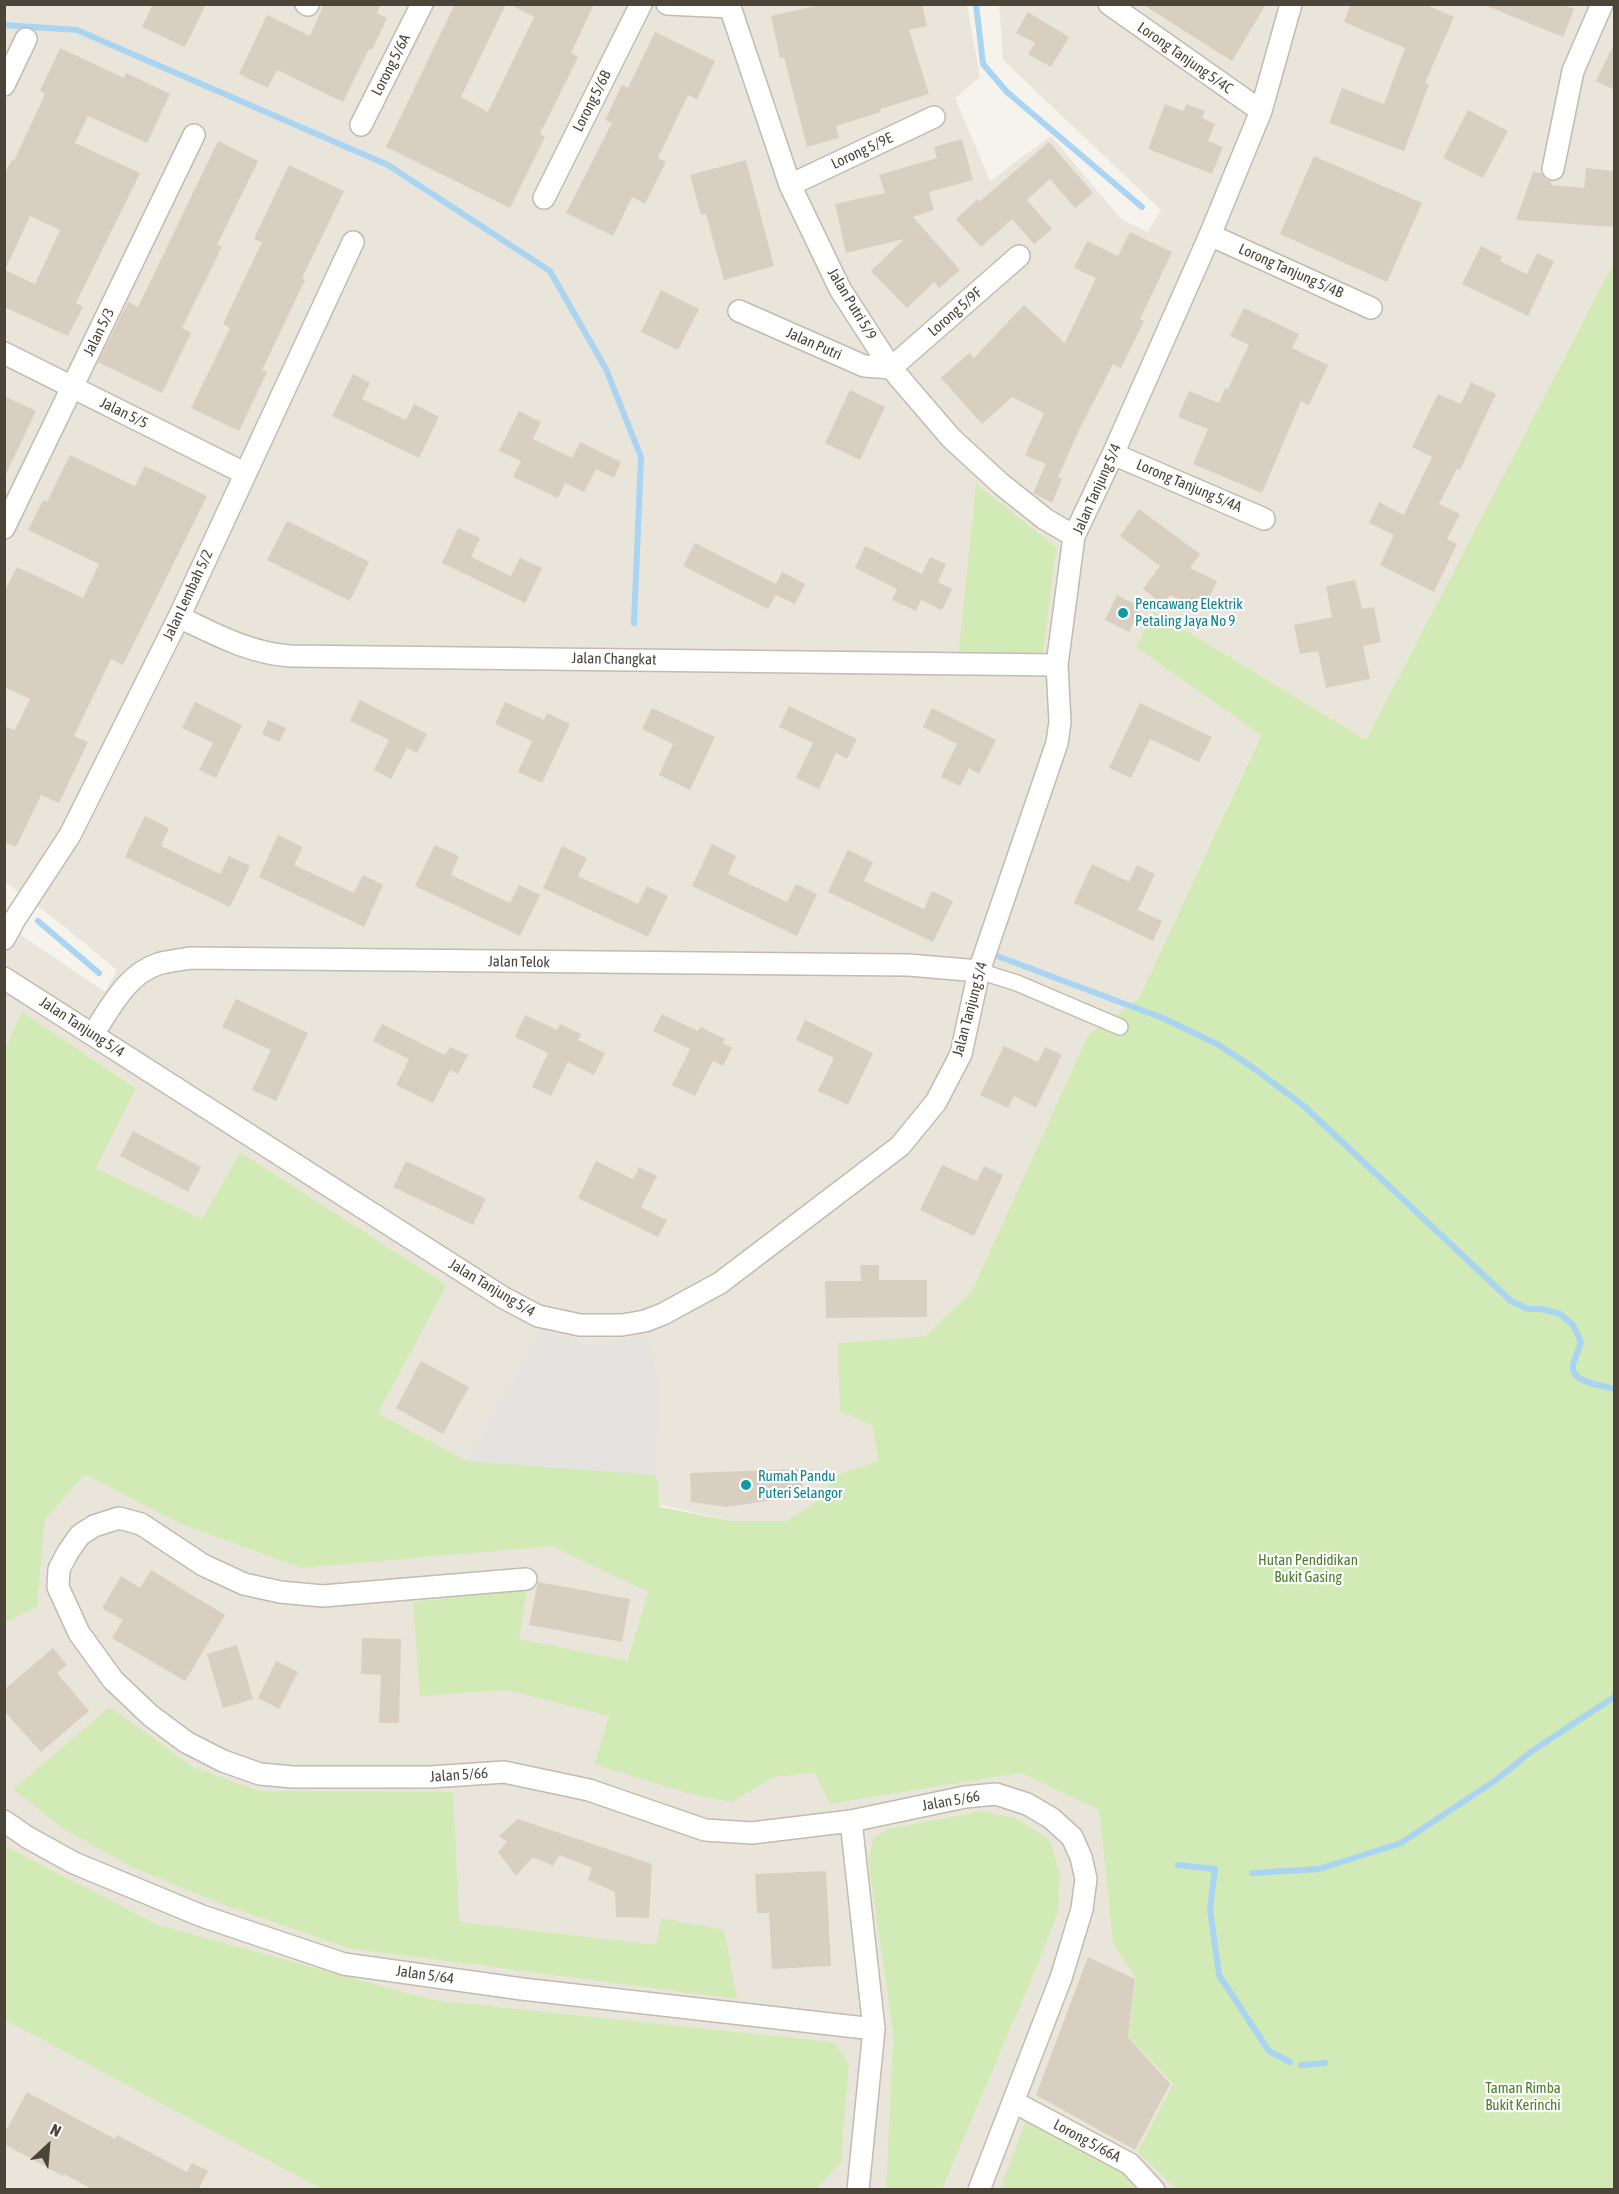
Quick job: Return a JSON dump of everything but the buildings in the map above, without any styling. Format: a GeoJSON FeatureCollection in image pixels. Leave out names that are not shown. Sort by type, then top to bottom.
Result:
{"type":"FeatureCollection","features":[{"type":"Feature","properties":{"kind":"street","name":"Lorong 5/6A"},"geometry":{"type":"LineString","coordinates":[[360,125],[422,4]]}},
{"type":"Feature","properties":{"kind":"street","name":"Lorong 5/6B"},"geometry":{"type":"LineString","coordinates":[[544,198],[641,4]]}},
{"type":"Feature","properties":{"kind":"street"},"geometry":{"type":"LineString","coordinates":[[668,4],[730,6]]}},
{"type":"Feature","properties":{"kind":"street","name":"Lorong Tanjung 5/4C"},"geometry":{"type":"LineString","coordinates":[[1109,4],[1261,111]]}},
{"type":"Feature","properties":{"kind":"street","name":"Jalan Tanjung 5/4"},"geometry":{"type":"LineString","coordinates":[[4,978],[504,1298],[538,1316],[580,1325],[622,1325],[645,1321],[663,1314],[720,1283],[900,1146],[936,1102],[961,1054],[979,971],[1057,743],[1060,722],[1057,665],[1074,536],[1210,235],[1261,111],[1291,4]]}},
{"type":"Feature","properties":{"kind":"street"},"geometry":{"type":"LineString","coordinates":[[1553,169],[1573,71],[1602,4]]}},
{"type":"Feature","properties":{"kind":"street","name":"Jalan Putri 5/9"},"geometry":{"type":"LineString","coordinates":[[730,6],[790,185],[840,289],[891,368],[951,438],[1000,484],[1045,519],[1074,536]]}},
{"type":"Feature","properties":{"kind":"street"},"geometry":{"type":"LineString","coordinates":[[4,85],[26,39]]}},
{"type":"Feature","properties":{"kind":"street","name":"Lorong 5/9E"},"geometry":{"type":"LineString","coordinates":[[790,185],[934,117]]}},
{"type":"Feature","properties":{"kind":"street","name":"Jalan 5/3"},"geometry":{"type":"LineString","coordinates":[[4,528],[194,135]]}},
{"type":"Feature","properties":{"kind":"street","name":"Lorong Tanjung 5/4B"},"geometry":{"type":"LineString","coordinates":[[1210,235],[1371,308]]}},
{"type":"Feature","properties":{"kind":"street","name":"Jalan Lembah 5/2"},"geometry":{"type":"LineString","coordinates":[[4,939],[70,835],[179,617],[353,242]]}},
{"type":"Feature","properties":{"kind":"street","name":"Lorong 5/9F"},"geometry":{"type":"LineString","coordinates":[[891,368],[1019,256]]}},
{"type":"Feature","properties":{"kind":"street","name":"Jalan Putri"},"geometry":{"type":"LineString","coordinates":[[739,311],[864,366],[891,368]]}},
{"type":"Feature","properties":{"kind":"street","name":"Jalan 5/5"},"geometry":{"type":"LineString","coordinates":[[4,353],[244,473]]}},
{"type":"Feature","properties":{"kind":"street","name":"Lorong Tanjung 5/4A"},"geometry":{"type":"LineString","coordinates":[[1113,454],[1264,519]]}},
{"type":"Feature","properties":{"kind":"street","name":"Jalan Changkat"},"geometry":{"type":"LineString","coordinates":[[179,617],[245,647],[269,655],[1057,665]]}},
{"type":"Feature","properties":{"kind":"street","name":"Jalan Telok"},"geometry":{"type":"LineString","coordinates":[[93,1034],[126,984],[141,972],[158,964],[190,958],[908,965],[979,971]]}},
{"type":"Feature","properties":{"kind":"street"},"geometry":{"type":"LineString","coordinates":[[979,971],[1017,983],[1120,1027]]}},
{"type":"Feature","properties":{"kind":"street","name":"Jalan 5/66"},"geometry":{"type":"LineString","coordinates":[[526,1578],[323,1596],[280,1592],[244,1584],[224,1575],[203,1565],[141,1524],[119,1518],[94,1526],[80,1536],[59,1569],[58,1587],[79,1633],[113,1680],[151,1716],[186,1742],[222,1761],[260,1774],[293,1777],[431,1777],[504,1772],[589,1790],[705,1830],[752,1833],[850,1821],[965,1797],[996,1794],[1027,1804],[1051,1818],[1072,1837],[1081,1857],[1086,1879],[1082,1908],[1061,1978],[979,2190]]}},
{"type":"Feature","properties":{"kind":"street","name":"Jalan 5/64"},"geometry":{"type":"LineString","coordinates":[[4,1821],[27,1837],[74,1863],[202,1916],[344,1964],[522,1989],[874,2029]]}},
{"type":"Feature","properties":{"kind":"street"},"geometry":{"type":"LineString","coordinates":[[850,1821],[874,2029],[858,2190]]}},
{"type":"Feature","properties":{"kind":"street","name":"Lorong 5/66A"},"geometry":{"type":"LineString","coordinates":[[1014,2102],[1130,2164],[1154,2190]]}},
{"type":"Feature","properties":{"kind":"shaded area"},"geometry":{"type":"Polygon","coordinates":[[[5,5],[967,5],[980,77],[955,98],[990,181],[1051,136],[1121,219],[1148,232],[1161,210],[1003,60],[999,5],[1614,5],[1614,262],[1366,740],[1154,611],[1137,647],[1261,734],[1139,998],[1088,1035],[972,1291],[925,1336],[838,1343],[872,1425],[878,1461],[834,1476],[816,1502],[786,1521],[732,1521],[467,1461],[378,1413],[447,1285],[240,1152],[202,1219],[96,1168],[136,1087],[22,1013],[5,1052],[5,924],[105,992],[117,970],[5,882],[5,5]]]}},
{"type":"Feature","properties":{"kind":"shaded area"},"geometry":{"type":"Polygon","coordinates":[[[543,1327],[588,1345],[646,1336],[658,1379],[656,1475],[467,1461],[543,1327]]]}},
{"type":"Feature","properties":{"kind":"shaded area"},"geometry":{"type":"Polygon","coordinates":[[[85,1473],[181,1524],[301,1568],[552,1545],[648,1592],[594,1764],[731,1802],[772,1777],[816,1773],[831,1804],[1021,1773],[1099,1810],[1113,1943],[1136,1979],[1130,2037],[1173,2084],[1137,2152],[1176,2189],[942,2189],[1058,1912],[981,1811],[888,1829],[873,1838],[868,1861],[893,2033],[886,2189],[817,2189],[841,2161],[849,2064],[834,2042],[433,2000],[159,1925],[5,1846],[4,1622],[37,1607],[45,1520],[85,1473]]]}},
{"type":"Feature","properties":{"kind":"shaded area"},"geometry":{"type":"Polygon","coordinates":[[[5,2020],[321,2189],[5,2189],[5,2020]]]}},
{"type":"Feature","properties":{"kind":"green space"},"geometry":{"type":"Polygon","coordinates":[[[1614,262],[1614,2189],[1176,2189],[1137,2152],[1173,2084],[1129,2037],[1136,1979],[1113,1943],[1099,1810],[1021,1773],[830,1804],[815,1773],[773,1777],[732,1802],[690,1794],[594,1764],[609,1716],[507,1690],[420,1696],[413,1602],[527,1589],[519,1639],[627,1661],[648,1592],[552,1546],[301,1568],[181,1524],[85,1474],[45,1520],[37,1607],[5,1622],[4,1052],[22,1012],[136,1088],[96,1168],[202,1219],[240,1152],[447,1285],[378,1413],[467,1461],[656,1475],[660,1507],[732,1521],[786,1521],[816,1502],[834,1476],[878,1461],[872,1425],[840,1411],[838,1343],[925,1336],[972,1291],[1088,1035],[1139,998],[1261,735],[1136,647],[1154,611],[1366,740],[1614,262]]]}},
{"type":"Feature","properties":{"kind":"green space"},"geometry":{"type":"Polygon","coordinates":[[[976,484],[1056,547],[1043,653],[959,651],[976,484]]]}},
{"type":"Feature","properties":{"kind":"green space"},"geometry":{"type":"Polygon","coordinates":[[[110,1707],[193,1767],[260,1791],[453,1792],[459,1922],[656,1945],[661,1918],[724,1930],[737,1999],[348,1948],[222,1904],[132,1867],[65,1830],[13,1789],[110,1707]]]}},
{"type":"Feature","properties":{"kind":"green space"},"geometry":{"type":"Polygon","coordinates":[[[981,1811],[1015,1818],[1049,1839],[1060,1873],[1058,1912],[942,2189],[886,2189],[893,2033],[868,1861],[873,1838],[888,1829],[981,1811]]]}},
{"type":"Feature","properties":{"kind":"green space"},"geometry":{"type":"Polygon","coordinates":[[[5,1846],[159,1925],[433,2000],[834,2042],[849,2064],[841,2162],[817,2189],[321,2189],[5,2020],[5,1846]]]}},
{"type":"Feature","properties":{"kind":"green space"},"geometry":{"type":"Polygon","coordinates":[[[1026,2120],[1122,2173],[1138,2189],[1000,2190],[1026,2120]]]}},
{"type":"Feature","properties":{"kind":"waterway"},"geometry":{"type":"LineString","coordinates":[[976,4],[983,64],[1007,92],[1142,207]]}},
{"type":"Feature","properties":{"kind":"waterway"},"geometry":{"type":"LineString","coordinates":[[4,25],[77,30],[388,165],[550,271],[606,369],[641,457],[634,623]]}},
{"type":"Feature","properties":{"kind":"waterway"},"geometry":{"type":"LineString","coordinates":[[38,921],[99,973]]}},
{"type":"Feature","properties":{"kind":"waterway"},"geometry":{"type":"LineString","coordinates":[[992,954],[1165,1019],[1217,1044],[1252,1067],[1304,1106],[1511,1301],[1528,1309],[1542,1309],[1560,1314],[1573,1325],[1581,1342],[1573,1371],[1582,1379],[1614,1389]]}},
{"type":"Feature","properties":{"kind":"waterway"},"geometry":{"type":"LineString","coordinates":[[1252,1873],[1319,1869],[1401,1843],[1496,1780],[1532,1751],[1614,1697]]}},
{"type":"Feature","properties":{"kind":"waterway"},"geometry":{"type":"LineString","coordinates":[[1178,1865],[1215,1869],[1210,1909],[1219,1975],[1269,2051],[1290,2062]]}},
{"type":"Feature","properties":{"kind":"waterway"},"geometry":{"type":"LineString","coordinates":[[1301,2065],[1325,2063]]}},
{"type":"Feature","properties":{"kind":"place","name":"Pencawang Elektrik Petaling Jaya No 9"},"geometry":{"type":"Point","coordinates":[1123,613]}},
{"type":"Feature","properties":{"kind":"place","name":"Rumah Pandu Puteri Selangor"},"geometry":{"type":"Point","coordinates":[746,1485]}},
{"type":"Feature","properties":{"kind":"park label","name":"Hutan Pendidikan Bukit Gasing"},"geometry":{"type":"Point","coordinates":[1308,1568]}},
{"type":"Feature","properties":{"kind":"park label","name":"Taman Rimba Bukit Kerinchi"},"geometry":{"type":"Point","coordinates":[1523,2096]}}]}
